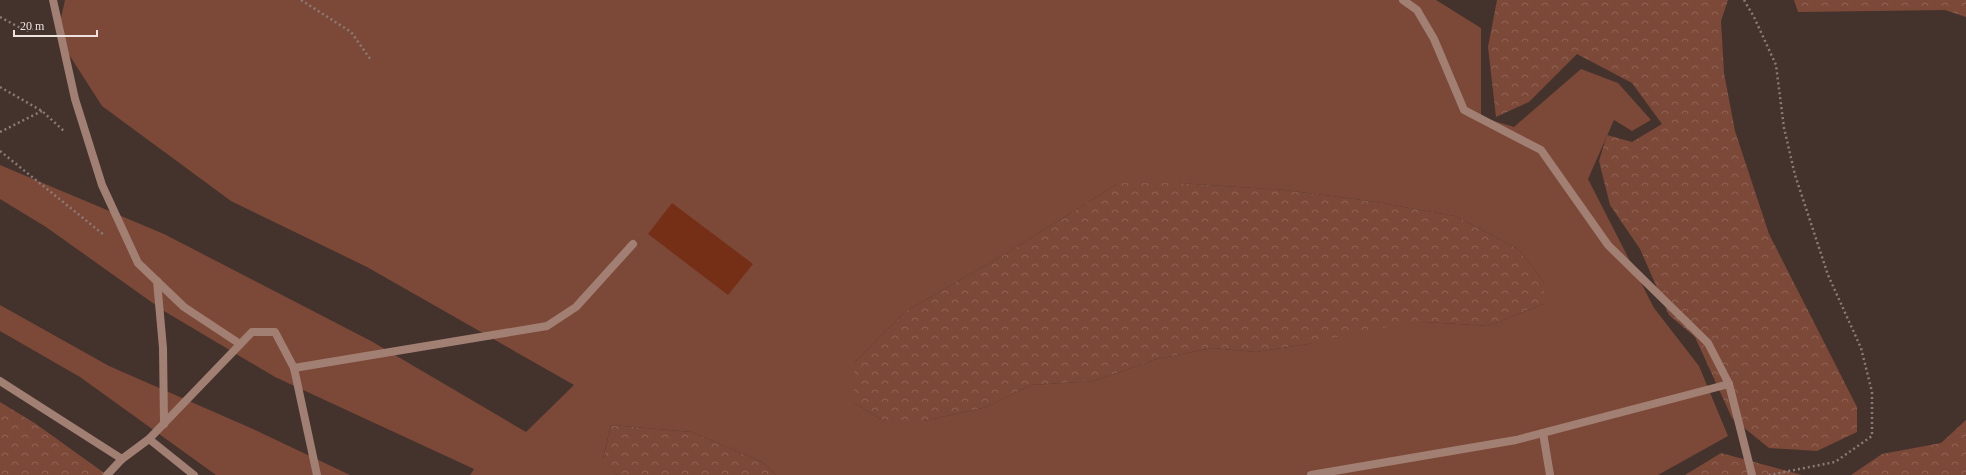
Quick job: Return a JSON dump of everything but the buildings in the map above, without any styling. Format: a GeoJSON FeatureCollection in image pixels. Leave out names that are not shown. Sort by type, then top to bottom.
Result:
{"type":"FeatureCollection","features":[{"type":"Feature","properties":{"kind":"street"},"geometry":{"type":"LineString","coordinates":[[53,0],[75,99],[102,185],[138,263],[184,307],[240,344]]}},
{"type":"Feature","properties":{"kind":"street"},"geometry":{"type":"LineString","coordinates":[[1403,0],[1417,10],[1434,40],[1464,110],[1541,150],[1608,245],[1708,342],[1729,384],[1752,475]]}},
{"type":"Feature","properties":{"kind":"street"},"geometry":{"type":"LineString","coordinates":[[294,368],[547,326],[576,307],[633,244]]}},
{"type":"Feature","properties":{"kind":"street"},"geometry":{"type":"LineString","coordinates":[[157,281],[163,348],[164,424]]}},
{"type":"Feature","properties":{"kind":"street"},"geometry":{"type":"LineString","coordinates":[[107,475],[122,459],[149,439],[252,332],[275,332],[294,368],[317,475]]}},
{"type":"Feature","properties":{"kind":"street"},"geometry":{"type":"LineString","coordinates":[[0,382],[122,459]]}},
{"type":"Feature","properties":{"kind":"street"},"geometry":{"type":"LineString","coordinates":[[1311,475],[1516,440],[1729,384]]}},
{"type":"Feature","properties":{"kind":"street"},"geometry":{"type":"LineString","coordinates":[[1543,433],[1550,475]]}},
{"type":"Feature","properties":{"kind":"street"},"geometry":{"type":"LineString","coordinates":[[149,439],[194,475]]}},
{"type":"Feature","properties":{"kind":"path"},"geometry":{"type":"LineString","coordinates":[[301,0],[351,32],[371,60]]}},
{"type":"Feature","properties":{"kind":"path"},"geometry":{"type":"LineString","coordinates":[[1744,0],[1776,65],[1784,128],[1795,175],[1828,275],[1861,348],[1872,392],[1872,436],[1835,462],[1769,475]]}},
{"type":"Feature","properties":{"kind":"path"},"geometry":{"type":"LineString","coordinates":[[0,17],[26,31],[58,21]]}},
{"type":"Feature","properties":{"kind":"path"},"geometry":{"type":"LineString","coordinates":[[0,87],[42,112],[93,156]]}},
{"type":"Feature","properties":{"kind":"path"},"geometry":{"type":"LineString","coordinates":[[0,132],[42,112]]}},
{"type":"Feature","properties":{"kind":"path"},"geometry":{"type":"LineString","coordinates":[[0,151],[108,239]]}},
{"type":"Feature","properties":{"kind":"green space"},"geometry":{"type":"Polygon","coordinates":[[[65,0],[1436,0],[1481,28],[1481,117],[1514,127],[1581,69],[1618,83],[1651,120],[1632,131],[1614,120],[1588,179],[1654,308],[1699,366],[1728,436],[1658,475],[776,475],[762,462],[692,432],[611,425],[603,458],[617,475],[470,475],[474,469],[275,377],[164,311],[46,227],[0,199],[0,165],[164,234],[371,341],[526,432],[574,385],[367,267],[231,201],[102,106],[57,36],[65,0]],[[1119,183],[1002,256],[906,311],[854,363],[854,403],[884,421],[924,421],[987,407],[1031,385],[1094,381],[1157,359],[1212,348],[1256,352],[1308,344],[1367,330],[1426,322],[1488,326],[1544,304],[1544,282],[1518,249],[1455,216],[1370,201],[1285,190],[1179,183],[1119,183]]]}},
{"type":"Feature","properties":{"kind":"green space"},"geometry":{"type":"Polygon","coordinates":[[[1497,0],[1728,0],[1721,21],[1724,73],[1735,131],[1769,234],[1857,407],[1857,432],[1817,451],[1769,448],[1732,418],[1695,337],[1669,315],[1640,249],[1610,205],[1599,161],[1607,135],[1632,142],[1662,124],[1632,83],[1577,54],[1529,102],[1496,117],[1488,47],[1497,0]]]}},
{"type":"Feature","properties":{"kind":"green space"},"geometry":{"type":"Polygon","coordinates":[[[1794,0],[1966,0],[1966,17],[1945,10],[1798,12],[1794,0]]]}},
{"type":"Feature","properties":{"kind":"green space"},"geometry":{"type":"Polygon","coordinates":[[[1119,183],[1179,183],[1285,190],[1370,201],[1455,216],[1518,249],[1544,282],[1544,304],[1488,326],[1426,322],[1256,352],[1212,348],[1157,359],[1094,381],[1031,385],[987,407],[924,421],[884,421],[854,403],[854,363],[906,311],[1002,256],[1119,183]]]}},
{"type":"Feature","properties":{"kind":"green space"},"geometry":{"type":"Polygon","coordinates":[[[0,305],[109,366],[253,429],[350,475],[216,475],[80,377],[0,331],[0,305]]]}},
{"type":"Feature","properties":{"kind":"green space"},"geometry":{"type":"Polygon","coordinates":[[[0,402],[36,424],[107,475],[0,475],[0,402]]]}},
{"type":"Feature","properties":{"kind":"green space"},"geometry":{"type":"Polygon","coordinates":[[[1966,420],[1966,475],[1851,475],[1882,454],[1941,443],[1966,420]]]}},
{"type":"Feature","properties":{"kind":"green space"},"geometry":{"type":"Polygon","coordinates":[[[611,425],[692,432],[762,462],[776,475],[617,475],[603,459],[611,425]]]}},
{"type":"Feature","properties":{"kind":"green space"},"geometry":{"type":"Polygon","coordinates":[[[1721,453],[1802,475],[1685,475],[1721,453]]]}}]}
